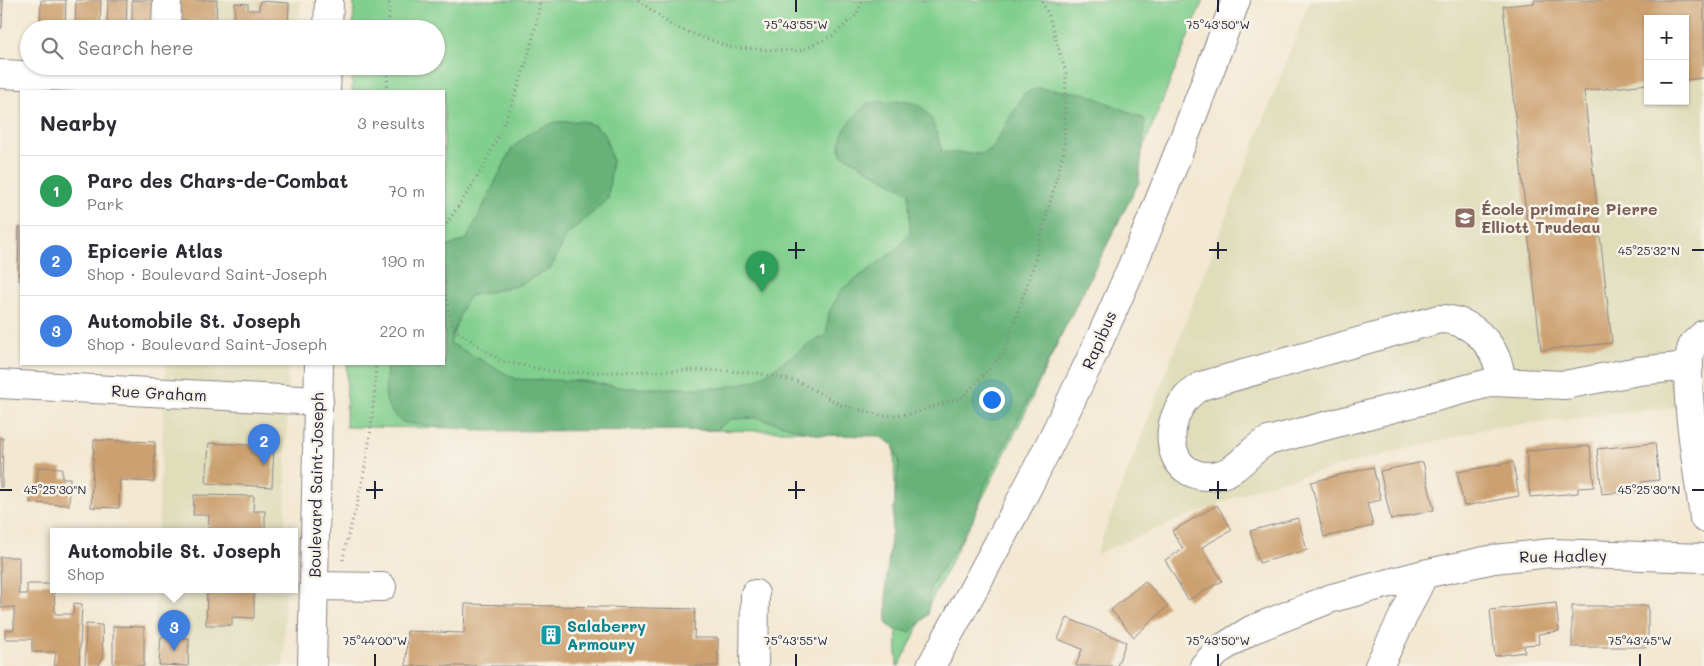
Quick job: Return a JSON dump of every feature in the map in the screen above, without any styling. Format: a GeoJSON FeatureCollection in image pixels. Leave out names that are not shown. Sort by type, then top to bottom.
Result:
{"type":"FeatureCollection","features":[{"type":"Feature","properties":{"kind":"street"},"geometry":{"type":"LineString","coordinates":[[166,20],[167,0]]}},
{"type":"Feature","properties":{"kind":"street"},"geometry":{"type":"LineString","coordinates":[[328,20],[329,0]]}},
{"type":"Feature","properties":{"kind":"street","name":"Rapibus"},"geometry":{"type":"LineString","coordinates":[[931,666],[1026,488],[1086,370],[1158,202],[1236,0]]}},
{"type":"Feature","properties":{"kind":"street"},"geometry":{"type":"LineString","coordinates":[[0,74],[20,74]]}},
{"type":"Feature","properties":{"kind":"street"},"geometry":{"type":"LineString","coordinates":[[184,75],[327,82]]}},
{"type":"Feature","properties":{"kind":"street"},"geometry":{"type":"LineString","coordinates":[[1501,381],[1498,360],[1486,341],[1464,324],[1439,319],[1196,388],[1179,407],[1171,428],[1172,446],[1180,461],[1190,470],[1204,475],[1217,475],[1230,471],[1255,447],[1268,441],[1501,381],[1565,385],[1638,371],[1695,349],[1689,406],[1704,518]]}},
{"type":"Feature","properties":{"kind":"street","name":"Boulevard Saint-Joseph"},"geometry":{"type":"LineString","coordinates":[[312,666],[327,586],[318,401],[320,365]]}},
{"type":"Feature","properties":{"kind":"street","name":"Rue Graham"},"geometry":{"type":"LineString","coordinates":[[0,384],[318,401]]}},
{"type":"Feature","properties":{"kind":"street","name":"Rue Hadley"},"geometry":{"type":"LineString","coordinates":[[1204,666],[1219,650],[1252,630],[1332,598],[1424,574],[1494,559],[1551,553],[1704,558]]}},
{"type":"Feature","properties":{"kind":"street"},"geometry":{"type":"LineString","coordinates":[[1379,666],[1424,574]]}},
{"type":"Feature","properties":{"kind":"street"},"geometry":{"type":"LineString","coordinates":[[327,586],[382,588]]}},
{"type":"Feature","properties":{"kind":"street"},"geometry":{"type":"LineString","coordinates":[[754,666],[755,594]]}},
{"type":"Feature","properties":{"kind":"path"},"geometry":{"type":"LineString","coordinates":[[389,0],[389,20]]}},
{"type":"Feature","properties":{"kind":"path"},"geometry":{"type":"LineString","coordinates":[[445,226],[490,154],[520,78],[538,16],[540,0]]}},
{"type":"Feature","properties":{"kind":"path"},"geometry":{"type":"LineString","coordinates":[[638,0],[674,27],[733,48],[800,51],[832,36],[856,15],[863,0]]}},
{"type":"Feature","properties":{"kind":"path"},"geometry":{"type":"LineString","coordinates":[[445,294],[453,328],[501,361],[562,373],[710,370],[757,373],[799,382],[841,405],[884,416],[911,414],[963,397],[1004,353],[1033,267],[1064,150],[1066,73],[1048,12],[1041,0]]}},
{"type":"Feature","properties":{"kind":"path"},"geometry":{"type":"LineString","coordinates":[[387,90],[388,75]]}},
{"type":"Feature","properties":{"kind":"path"},"geometry":{"type":"LineString","coordinates":[[327,586],[346,542],[358,500],[373,421],[376,365]]}},
{"type":"Feature","properties":{"kind":"shaded area"},"geometry":{"type":"Polygon","coordinates":[[[165,0],[300,0],[299,20],[164,20],[165,0]]]}},
{"type":"Feature","properties":{"kind":"shaded area","name":"École primaire Pierre Elliott Trudeau"},"geometry":{"type":"Polygon","coordinates":[[[1310,0],[1704,0],[1704,334],[1689,406],[1489,428],[1262,486],[1096,554],[1310,0]]]}},
{"type":"Feature","properties":{"kind":"shaded area"},"geometry":{"type":"Polygon","coordinates":[[[184,75],[298,75],[297,90],[183,90],[184,75]]]}},
{"type":"Feature","properties":{"kind":"shaded area"},"geometry":{"type":"Polygon","coordinates":[[[166,365],[288,365],[285,528],[158,528],[166,365]]]}},
{"type":"Feature","properties":{"kind":"shaded area"},"geometry":{"type":"Polygon","coordinates":[[[156,593],[285,593],[284,666],[152,666],[156,593]]]}},
{"type":"Feature","properties":{"kind":"green space"},"geometry":{"type":"Polygon","coordinates":[[[354,0],[1203,0],[1114,221],[1026,411],[899,666],[897,666],[894,432],[346,427],[347,365],[445,365],[445,90],[352,90],[352,75],[445,75],[445,20],[353,20],[354,0]]]}},
{"type":"Feature","properties":{"kind":"green space"},"geometry":{"type":"Polygon","coordinates":[[[1037,88],[1084,93],[1145,119],[1139,182],[985,485],[973,520],[930,588],[928,615],[910,632],[894,630],[887,624],[886,583],[899,461],[893,445],[879,436],[819,435],[758,418],[731,419],[715,430],[483,431],[404,423],[396,417],[387,404],[385,389],[387,365],[445,365],[445,248],[467,239],[512,148],[532,131],[556,122],[581,121],[594,125],[605,134],[612,160],[608,199],[567,235],[551,268],[517,286],[470,296],[463,306],[450,343],[516,379],[583,381],[626,388],[721,388],[757,380],[814,341],[826,336],[829,312],[842,289],[895,251],[910,232],[909,193],[841,154],[840,146],[843,132],[867,103],[899,101],[919,105],[926,111],[932,121],[942,152],[981,154],[992,148],[1024,94],[1037,88]]]}},
{"type":"Feature","properties":{"kind":"building"},"geometry":{"type":"Polygon","coordinates":[[[0,0],[3,0],[2,28],[0,28],[0,0]]]}},
{"type":"Feature","properties":{"kind":"building"},"geometry":{"type":"Polygon","coordinates":[[[41,0],[66,0],[65,20],[40,20],[41,0]]]}},
{"type":"Feature","properties":{"kind":"building"},"geometry":{"type":"Polygon","coordinates":[[[76,0],[101,0],[100,20],[75,20],[76,0]]]}},
{"type":"Feature","properties":{"kind":"building"},"geometry":{"type":"Polygon","coordinates":[[[108,0],[127,0],[126,20],[107,20],[108,0]]]}},
{"type":"Feature","properties":{"kind":"building"},"geometry":{"type":"Polygon","coordinates":[[[132,0],[161,0],[161,20],[132,20],[132,0]]]}},
{"type":"Feature","properties":{"kind":"building"},"geometry":{"type":"Polygon","coordinates":[[[172,0],[217,0],[216,20],[171,19],[172,0]]]}},
{"type":"Feature","properties":{"kind":"building"},"geometry":{"type":"Polygon","coordinates":[[[1534,0],[1704,0],[1704,78],[1689,80],[1689,15],[1644,15],[1644,84],[1584,91],[1612,343],[1541,350],[1503,6],[1534,3],[1534,0]]]}},
{"type":"Feature","properties":{"kind":"building"},"geometry":{"type":"Polygon","coordinates":[[[260,1],[289,3],[288,20],[234,20],[235,3],[248,4],[248,10],[259,10],[260,1]]]}},
{"type":"Feature","properties":{"kind":"building"},"geometry":{"type":"Polygon","coordinates":[[[19,227],[20,227],[20,280],[18,280],[19,227]]]}},
{"type":"Feature","properties":{"kind":"building"},"geometry":{"type":"Polygon","coordinates":[[[0,438],[3,438],[2,487],[0,487],[0,438]]]}},
{"type":"Feature","properties":{"kind":"building"},"geometry":{"type":"Polygon","coordinates":[[[94,440],[155,442],[154,482],[120,480],[119,508],[91,507],[94,440]]]}},
{"type":"Feature","properties":{"kind":"building"},"geometry":{"type":"Polygon","coordinates":[[[209,443],[274,446],[272,487],[206,483],[209,443]]]}},
{"type":"Feature","properties":{"kind":"building"},"geometry":{"type":"Polygon","coordinates":[[[1655,443],[1659,480],[1641,482],[1642,490],[1602,494],[1597,449],[1655,443]]]}},
{"type":"Feature","properties":{"kind":"building"},"geometry":{"type":"Polygon","coordinates":[[[1590,446],[1594,487],[1578,488],[1578,493],[1530,497],[1526,451],[1590,446]]]}},
{"type":"Feature","properties":{"kind":"building"},"geometry":{"type":"Polygon","coordinates":[[[1423,462],[1434,510],[1391,520],[1380,471],[1423,462]]]}},
{"type":"Feature","properties":{"kind":"building"},"geometry":{"type":"Polygon","coordinates":[[[1513,462],[1519,496],[1464,506],[1457,472],[1513,462]]]}},
{"type":"Feature","properties":{"kind":"building"},"geometry":{"type":"Polygon","coordinates":[[[38,467],[62,468],[62,478],[70,478],[69,505],[30,503],[31,486],[37,486],[38,467]]]}},
{"type":"Feature","properties":{"kind":"building"},"geometry":{"type":"Polygon","coordinates":[[[1373,467],[1381,500],[1367,503],[1373,526],[1324,537],[1311,482],[1373,467]]]}},
{"type":"Feature","properties":{"kind":"building"},"geometry":{"type":"Polygon","coordinates":[[[194,495],[254,496],[253,511],[265,511],[265,528],[208,528],[209,515],[193,515],[194,495]]]}},
{"type":"Feature","properties":{"kind":"building"},"geometry":{"type":"Polygon","coordinates":[[[1217,505],[1232,530],[1202,547],[1222,581],[1188,600],[1165,560],[1183,549],[1172,531],[1217,505]]]}},
{"type":"Feature","properties":{"kind":"building"},"geometry":{"type":"Polygon","coordinates":[[[1298,518],[1307,550],[1259,563],[1250,531],[1298,518]]]}},
{"type":"Feature","properties":{"kind":"building"},"geometry":{"type":"Polygon","coordinates":[[[0,557],[19,557],[19,594],[27,594],[27,584],[50,584],[50,593],[54,593],[55,614],[73,614],[74,603],[82,604],[79,666],[54,666],[56,652],[32,652],[32,639],[5,639],[5,630],[14,630],[14,607],[1,608],[0,557]]]}},
{"type":"Feature","properties":{"kind":"building"},"geometry":{"type":"Polygon","coordinates":[[[1145,581],[1168,606],[1134,637],[1111,610],[1145,581]]]}},
{"type":"Feature","properties":{"kind":"building"},"geometry":{"type":"Polygon","coordinates":[[[207,593],[254,593],[254,618],[232,617],[232,625],[206,625],[207,593]]]}},
{"type":"Feature","properties":{"kind":"building"},"geometry":{"type":"Polygon","coordinates":[[[1556,603],[1559,631],[1538,634],[1539,644],[1524,645],[1525,652],[1495,656],[1490,610],[1556,603]]]}},
{"type":"Feature","properties":{"kind":"building","name":"Salaberry Armoury"},"geometry":{"type":"Polygon","coordinates":[[[465,604],[695,609],[694,638],[718,638],[718,666],[406,666],[407,631],[464,633],[465,604]]]}},
{"type":"Feature","properties":{"kind":"building"},"geometry":{"type":"Polygon","coordinates":[[[1572,606],[1648,606],[1648,647],[1572,647],[1572,606]]]}},
{"type":"Feature","properties":{"kind":"building"},"geometry":{"type":"Polygon","coordinates":[[[1067,618],[1126,642],[1117,666],[1076,666],[1082,649],[1058,639],[1067,618]]]}},
{"type":"Feature","properties":{"kind":"building"},"geometry":{"type":"Polygon","coordinates":[[[86,624],[102,625],[103,658],[98,666],[85,666],[86,624]]]}},
{"type":"Feature","properties":{"kind":"building"},"geometry":{"type":"Polygon","coordinates":[[[113,626],[144,627],[144,666],[113,665],[113,626]]]}},
{"type":"Feature","properties":{"kind":"building"},"geometry":{"type":"Polygon","coordinates":[[[161,637],[189,638],[188,666],[159,665],[161,637]]]}},
{"type":"Feature","properties":{"kind":"place","name":"École primaire Pierre Elliott Trudeau"},"geometry":{"type":"Point","coordinates":[1465,218]}},
{"type":"Feature","properties":{"kind":"place","name":"Parc des Chars-de-Combat"},"geometry":{"type":"Point","coordinates":[762,292]}},
{"type":"Feature","properties":{"kind":"place","name":"Epicerie Atlas"},"geometry":{"type":"Point","coordinates":[264,465]}},
{"type":"Feature","properties":{"kind":"place","name":"Salaberry Armoury"},"geometry":{"type":"Point","coordinates":[551,635]}},
{"type":"Feature","properties":{"kind":"place","name":"Automobile St. Joseph"},"geometry":{"type":"Point","coordinates":[174,651]}}]}
